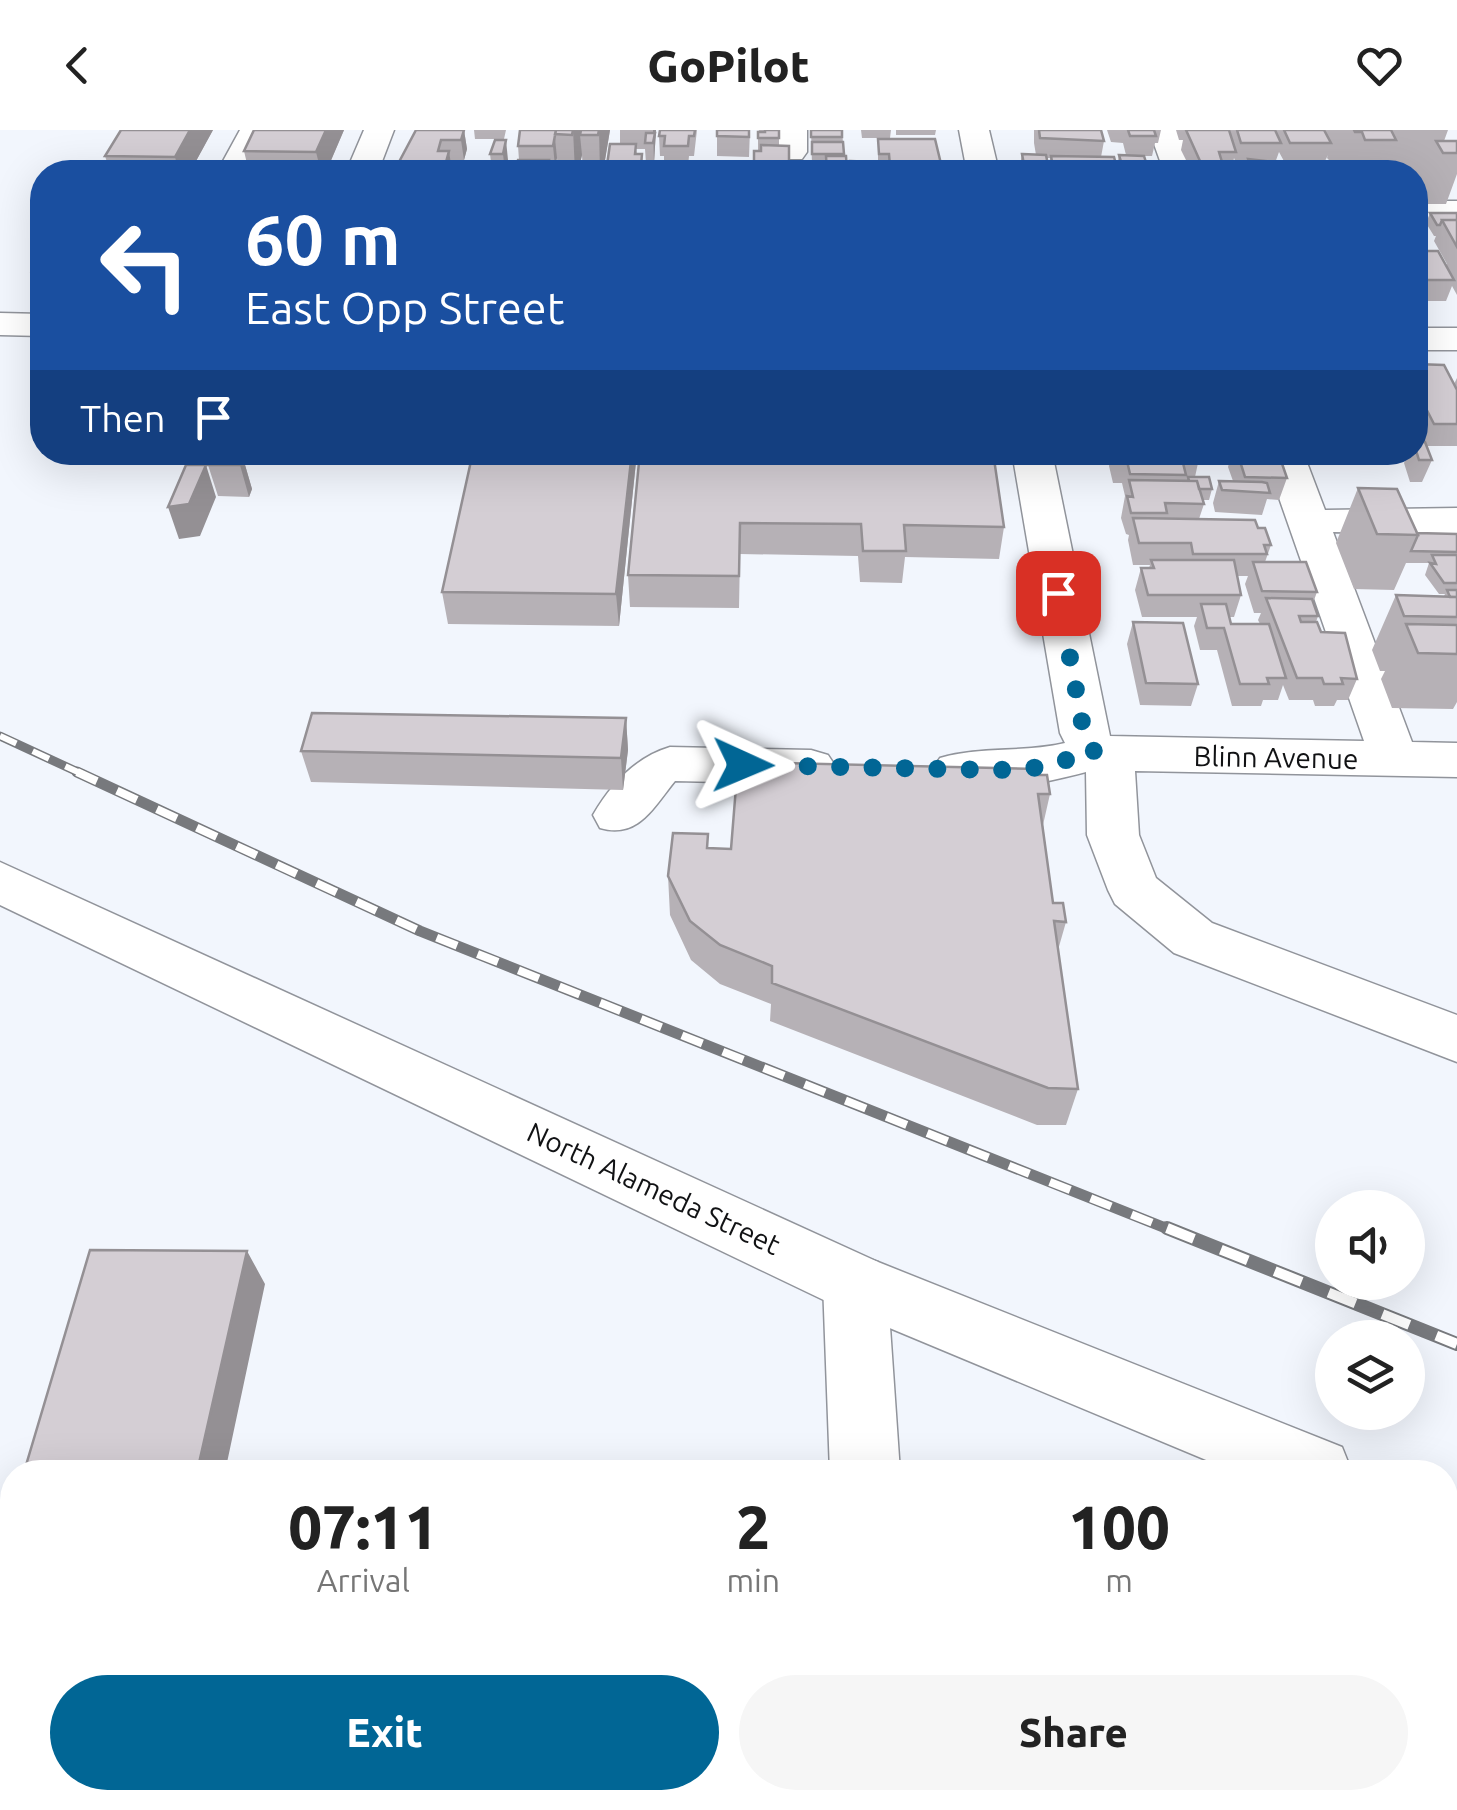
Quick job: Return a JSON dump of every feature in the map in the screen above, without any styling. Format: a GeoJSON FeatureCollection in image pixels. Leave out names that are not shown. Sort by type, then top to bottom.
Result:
{"type":"FeatureCollection","features":[{"type":"Feature","properties":{"kind":"street"},"geometry":{"type":"LineString","coordinates":[[239,160],[255,130]]}},
{"type":"Feature","properties":{"kind":"street"},"geometry":{"type":"LineString","coordinates":[[367,160],[379,130]]}},
{"type":"Feature","properties":{"kind":"street"},"geometry":{"type":"LineString","coordinates":[[974,130],[980,160]]}},
{"type":"Feature","properties":{"kind":"street"},"geometry":{"type":"LineString","coordinates":[[1164,130],[1175,160]]}},
{"type":"Feature","properties":{"kind":"street"},"geometry":{"type":"LineString","coordinates":[[1428,211],[1457,212]]}},
{"type":"Feature","properties":{"kind":"street"},"geometry":{"type":"LineString","coordinates":[[0,324],[30,325]]}},
{"type":"Feature","properties":{"kind":"street"},"geometry":{"type":"LineString","coordinates":[[1428,339],[1457,340]]}},
{"type":"Feature","properties":{"kind":"street"},"geometry":{"type":"LineString","coordinates":[[1034,465],[1084,733],[1102,754],[1114,834],[1134,890],[1193,938],[1457,1039]]}},
{"type":"Feature","properties":{"kind":"street"},"geometry":{"type":"LineString","coordinates":[[1288,465],[1394,758]]}},
{"type":"Feature","properties":{"kind":"street"},"geometry":{"type":"LineString","coordinates":[[1308,519],[1457,521]]}},
{"type":"Feature","properties":{"kind":"street","name":"Blinn Avenue"},"geometry":{"type":"LineString","coordinates":[[618,815],[659,768],[670,764],[1033,768],[1102,754],[1457,760]]}},
{"type":"Feature","properties":{"kind":"street","name":"North Alameda Street"},"geometry":{"type":"LineString","coordinates":[[0,882],[855,1282],[1288,1460]]}},
{"type":"Feature","properties":{"kind":"street"},"geometry":{"type":"LineString","coordinates":[[855,1282],[864,1460]]}},
{"type":"Feature","properties":{"kind":"building"},"geometry":{"type":"Polygon","coordinates":[[[121,130],[190,130],[175,157],[105,156],[121,130]]]}},
{"type":"Feature","properties":{"kind":"building"},"geometry":{"type":"Polygon","coordinates":[[[254,130],[326,130],[316,152],[244,151],[254,130]]]}},
{"type":"Feature","properties":{"kind":"building"},"geometry":{"type":"Polygon","coordinates":[[[416,130],[464,130],[461,140],[441,140],[438,151],[449,151],[447,160],[400,160],[416,130]]]}},
{"type":"Feature","properties":{"kind":"building"},"geometry":{"type":"Polygon","coordinates":[[[520,130],[556,130],[553,146],[518,146],[520,130]]]}},
{"type":"Feature","properties":{"kind":"building"},"geometry":{"type":"Polygon","coordinates":[[[556,130],[573,130],[572,135],[555,134],[556,130]]]}},
{"type":"Feature","properties":{"kind":"building"},"geometry":{"type":"Polygon","coordinates":[[[581,130],[599,130],[598,135],[580,135],[581,130]]]}},
{"type":"Feature","properties":{"kind":"building"},"geometry":{"type":"Polygon","coordinates":[[[660,130],[695,130],[694,136],[689,136],[688,146],[664,146],[665,136],[659,136],[660,130]]]}},
{"type":"Feature","properties":{"kind":"building"},"geometry":{"type":"Polygon","coordinates":[[[717,130],[749,130],[749,137],[717,136],[717,130]]]}},
{"type":"Feature","properties":{"kind":"building"},"geometry":{"type":"Polygon","coordinates":[[[779,130],[779,138],[758,138],[758,132],[779,130]]]}},
{"type":"Feature","properties":{"kind":"building"},"geometry":{"type":"Polygon","coordinates":[[[811,130],[842,130],[842,137],[811,137],[811,130]]]}},
{"type":"Feature","properties":{"kind":"building"},"geometry":{"type":"Polygon","coordinates":[[[1039,130],[1101,130],[1104,141],[1040,138],[1039,130]]]}},
{"type":"Feature","properties":{"kind":"building"},"geometry":{"type":"Polygon","coordinates":[[[1128,130],[1154,130],[1156,136],[1130,136],[1128,130]]]}},
{"type":"Feature","properties":{"kind":"building"},"geometry":{"type":"Polygon","coordinates":[[[1186,130],[1229,130],[1236,152],[1219,152],[1221,160],[1200,160],[1186,130]]]}},
{"type":"Feature","properties":{"kind":"building"},"geometry":{"type":"Polygon","coordinates":[[[1237,130],[1275,130],[1281,143],[1241,143],[1237,130]]]}},
{"type":"Feature","properties":{"kind":"building"},"geometry":{"type":"Polygon","coordinates":[[[1284,130],[1324,130],[1331,143],[1290,143],[1284,130]]]}},
{"type":"Feature","properties":{"kind":"building"},"geometry":{"type":"Polygon","coordinates":[[[1354,130],[1391,130],[1396,140],[1365,140],[1362,132],[1354,130]]]}},
{"type":"Feature","properties":{"kind":"building"},"geometry":{"type":"Polygon","coordinates":[[[646,133],[655,133],[653,143],[645,143],[646,133]]]}},
{"type":"Feature","properties":{"kind":"building"},"geometry":{"type":"Polygon","coordinates":[[[878,139],[935,139],[940,160],[890,160],[889,154],[879,154],[878,139]]]}},
{"type":"Feature","properties":{"kind":"building"},"geometry":{"type":"Polygon","coordinates":[[[495,140],[506,140],[503,154],[490,154],[495,140]]]}},
{"type":"Feature","properties":{"kind":"building"},"geometry":{"type":"Polygon","coordinates":[[[1436,141],[1457,141],[1457,153],[1443,153],[1436,141]]]}},
{"type":"Feature","properties":{"kind":"building"},"geometry":{"type":"Polygon","coordinates":[[[812,142],[843,142],[844,154],[812,154],[812,142]]]}},
{"type":"Feature","properties":{"kind":"building"},"geometry":{"type":"Polygon","coordinates":[[[610,144],[636,144],[635,154],[642,154],[641,160],[608,160],[610,144]]]}},
{"type":"Feature","properties":{"kind":"building"},"geometry":{"type":"Polygon","coordinates":[[[761,145],[789,146],[789,160],[754,160],[754,151],[761,151],[761,145]]]}},
{"type":"Feature","properties":{"kind":"building"},"geometry":{"type":"Polygon","coordinates":[[[1022,154],[1046,155],[1047,160],[1023,160],[1022,154]]]}},
{"type":"Feature","properties":{"kind":"building"},"geometry":{"type":"Polygon","coordinates":[[[1119,155],[1144,156],[1145,160],[1121,160],[1119,155]]]}},
{"type":"Feature","properties":{"kind":"building"},"geometry":{"type":"Polygon","coordinates":[[[826,156],[846,156],[846,160],[826,160],[826,156]]]}},
{"type":"Feature","properties":{"kind":"building"},"geometry":{"type":"Polygon","coordinates":[[[1051,156],[1115,160],[1052,160],[1051,156]]]}},
{"type":"Feature","properties":{"kind":"building"},"geometry":{"type":"Polygon","coordinates":[[[1430,213],[1457,213],[1457,220],[1442,220],[1437,225],[1430,213]]]}},
{"type":"Feature","properties":{"kind":"building"},"geometry":{"type":"Polygon","coordinates":[[[1442,220],[1457,220],[1457,247],[1442,220]]]}},
{"type":"Feature","properties":{"kind":"building"},"geometry":{"type":"Polygon","coordinates":[[[1428,251],[1438,251],[1454,280],[1428,280],[1428,251]]]}},
{"type":"Feature","properties":{"kind":"building"},"geometry":{"type":"Polygon","coordinates":[[[1428,364],[1444,365],[1457,390],[1457,424],[1434,424],[1428,412],[1428,364]]]}},
{"type":"Feature","properties":{"kind":"building"},"geometry":{"type":"Polygon","coordinates":[[[186,465],[206,465],[189,504],[168,507],[186,465]]]}},
{"type":"Feature","properties":{"kind":"building"},"geometry":{"type":"Polygon","coordinates":[[[470,465],[631,465],[616,594],[442,592],[470,465]]]}},
{"type":"Feature","properties":{"kind":"building"},"geometry":{"type":"Polygon","coordinates":[[[639,465],[995,465],[1004,527],[904,525],[906,551],[863,551],[861,524],[740,523],[739,576],[628,575],[639,465]]]}},
{"type":"Feature","properties":{"kind":"building"},"geometry":{"type":"Polygon","coordinates":[[[1128,465],[1184,465],[1186,475],[1130,474],[1128,465]]]}},
{"type":"Feature","properties":{"kind":"building"},"geometry":{"type":"Polygon","coordinates":[[[1241,465],[1282,465],[1287,478],[1245,477],[1241,465]]]}},
{"type":"Feature","properties":{"kind":"building"},"geometry":{"type":"Polygon","coordinates":[[[1188,477],[1209,477],[1212,489],[1199,489],[1197,481],[1189,481],[1188,477]]]}},
{"type":"Feature","properties":{"kind":"building"},"geometry":{"type":"Polygon","coordinates":[[[1129,480],[1197,481],[1204,504],[1165,503],[1167,513],[1131,513],[1129,480]]]}},
{"type":"Feature","properties":{"kind":"building"},"geometry":{"type":"Polygon","coordinates":[[[1219,481],[1267,483],[1270,493],[1222,490],[1219,481]]]}},
{"type":"Feature","properties":{"kind":"building"},"geometry":{"type":"Polygon","coordinates":[[[1358,488],[1397,489],[1418,535],[1377,534],[1358,488]]]}},
{"type":"Feature","properties":{"kind":"building"},"geometry":{"type":"Polygon","coordinates":[[[1133,518],[1255,520],[1258,528],[1265,528],[1271,545],[1264,545],[1267,554],[1193,554],[1191,543],[1139,543],[1133,518]]]}},
{"type":"Feature","properties":{"kind":"building"},"geometry":{"type":"Polygon","coordinates":[[[1417,533],[1457,534],[1457,552],[1411,551],[1417,533]]]}},
{"type":"Feature","properties":{"kind":"building"},"geometry":{"type":"Polygon","coordinates":[[[1432,555],[1457,555],[1457,583],[1444,583],[1430,563],[1436,564],[1432,555]]]}},
{"type":"Feature","properties":{"kind":"building"},"geometry":{"type":"Polygon","coordinates":[[[1151,560],[1234,560],[1241,595],[1148,595],[1141,568],[1154,568],[1151,560]]]}},
{"type":"Feature","properties":{"kind":"building"},"geometry":{"type":"Polygon","coordinates":[[[1253,562],[1306,562],[1317,592],[1262,591],[1253,562]]]}},
{"type":"Feature","properties":{"kind":"building"},"geometry":{"type":"Polygon","coordinates":[[[1396,595],[1457,597],[1457,617],[1404,616],[1396,595]]]}},
{"type":"Feature","properties":{"kind":"building"},"geometry":{"type":"Polygon","coordinates":[[[1266,598],[1312,599],[1318,616],[1299,616],[1301,622],[1317,622],[1321,632],[1345,633],[1357,679],[1341,678],[1343,684],[1324,684],[1322,678],[1297,678],[1266,598]]]}},
{"type":"Feature","properties":{"kind":"building"},"geometry":{"type":"Polygon","coordinates":[[[1201,604],[1226,604],[1231,624],[1269,624],[1286,678],[1267,678],[1269,684],[1240,684],[1224,628],[1207,628],[1201,604]]]}},
{"type":"Feature","properties":{"kind":"building"},"geometry":{"type":"Polygon","coordinates":[[[1133,622],[1183,623],[1198,684],[1146,683],[1133,622]]]}},
{"type":"Feature","properties":{"kind":"building"},"geometry":{"type":"Polygon","coordinates":[[[1406,624],[1457,625],[1457,654],[1418,653],[1406,624]]]}},
{"type":"Feature","properties":{"kind":"building"},"geometry":{"type":"Polygon","coordinates":[[[312,713],[626,718],[621,758],[301,751],[312,713]]]}},
{"type":"Feature","properties":{"kind":"building"},"geometry":{"type":"Polygon","coordinates":[[[738,762],[1035,769],[1036,775],[1047,775],[1050,794],[1038,794],[1053,903],[1063,903],[1066,922],[1054,921],[1078,1089],[1048,1088],[772,983],[772,966],[720,945],[690,921],[668,876],[673,833],[708,834],[707,848],[731,849],[738,762]]]}},
{"type":"Feature","properties":{"kind":"building"},"geometry":{"type":"Polygon","coordinates":[[[90,1250],[247,1251],[200,1460],[28,1460],[90,1250]]]}},
{"type":"Feature","properties":{"kind":"railway"},"geometry":{"type":"LineString","coordinates":[[0,736],[82,774]]}},
{"type":"Feature","properties":{"kind":"railway"},"geometry":{"type":"LineString","coordinates":[[77,772],[420,931],[1173,1231]]}},
{"type":"Feature","properties":{"kind":"railway"},"geometry":{"type":"LineString","coordinates":[[1167,1228],[1457,1344]]}},
{"type":"Feature","properties":{"kind":"route"},"geometry":{"type":"LineString","coordinates":[[743,765],[1000,770],[1033,768],[1095,753],[1084,733],[1058,593]]}}]}
